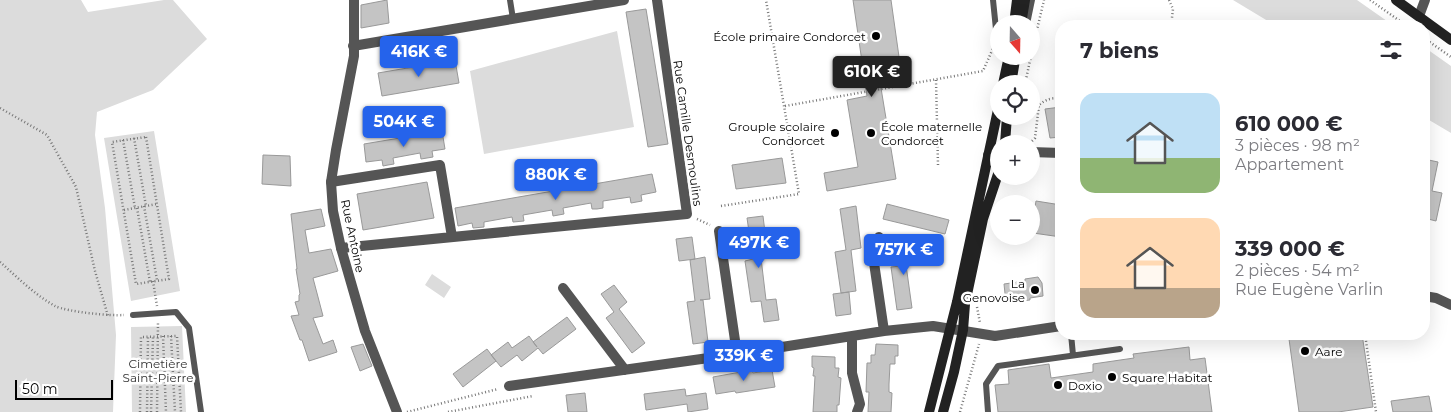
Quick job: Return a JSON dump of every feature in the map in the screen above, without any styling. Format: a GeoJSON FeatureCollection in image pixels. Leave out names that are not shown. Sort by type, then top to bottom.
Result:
{"type":"FeatureCollection","features":[{"type":"Feature","properties":{"kind":"main road"},"geometry":{"type":"LineString","coordinates":[[1015,15],[1017,0]]}},
{"type":"Feature","properties":{"kind":"main road"},"geometry":{"type":"LineString","coordinates":[[1022,15],[1025,0]]}},
{"type":"Feature","properties":{"kind":"main road"},"geometry":{"type":"LineString","coordinates":[[1396,0],[1424,20]]}},
{"type":"Feature","properties":{"kind":"main road"},"geometry":{"type":"LineString","coordinates":[[1430,24],[1451,40]]}},
{"type":"Feature","properties":{"kind":"main road"},"geometry":{"type":"LineString","coordinates":[[929,412],[990,170]]}},
{"type":"Feature","properties":{"kind":"main road"},"geometry":{"type":"LineString","coordinates":[[943,412],[963,330],[964,304],[983,219],[994,185]]}},
{"type":"Feature","properties":{"kind":"street","name":"Rue Antoine"},"geometry":{"type":"LineString","coordinates":[[354,0],[354,56],[331,182],[333,211],[341,248],[365,331],[397,412]]}},
{"type":"Feature","properties":{"kind":"street"},"geometry":{"type":"LineString","coordinates":[[353,46],[624,0]]}},
{"type":"Feature","properties":{"kind":"street","name":"Rue Camille Desmoulins"},"geometry":{"type":"LineString","coordinates":[[341,248],[687,214],[656,0]]}},
{"type":"Feature","properties":{"kind":"street"},"geometry":{"type":"LineString","coordinates":[[1419,16],[1425,0]]}},
{"type":"Feature","properties":{"kind":"street"},"geometry":{"type":"LineString","coordinates":[[1040,152],[1055,153]]}},
{"type":"Feature","properties":{"kind":"street"},"geometry":{"type":"LineString","coordinates":[[331,182],[440,165],[452,237]]}},
{"type":"Feature","properties":{"kind":"street"},"geometry":{"type":"LineString","coordinates":[[719,231],[737,354]]}},
{"type":"Feature","properties":{"kind":"street"},"geometry":{"type":"LineString","coordinates":[[878,238],[873,256],[884,330]]}},
{"type":"Feature","properties":{"kind":"street"},"geometry":{"type":"LineString","coordinates":[[564,288],[625,370]]}},
{"type":"Feature","properties":{"kind":"street"},"geometry":{"type":"LineString","coordinates":[[1430,297],[1451,305]]}},
{"type":"Feature","properties":{"kind":"street"},"geometry":{"type":"LineString","coordinates":[[510,386],[737,354],[884,330],[933,326],[996,336],[1055,327]]}},
{"type":"Feature","properties":{"kind":"street"},"geometry":{"type":"LineString","coordinates":[[852,336],[852,373],[860,404],[857,412]]}},
{"type":"Feature","properties":{"kind":"lane"},"geometry":{"type":"LineString","coordinates":[[510,0],[513,19]]}},
{"type":"Feature","properties":{"kind":"lane"},"geometry":{"type":"LineString","coordinates":[[993,0],[995,15]]}},
{"type":"Feature","properties":{"kind":"lane"},"geometry":{"type":"LineString","coordinates":[[1029,15],[1032,0]]}},
{"type":"Feature","properties":{"kind":"lane"},"geometry":{"type":"LineString","coordinates":[[133,315],[176,312],[189,328],[201,412]]}},
{"type":"Feature","properties":{"kind":"lane"},"geometry":{"type":"LineString","coordinates":[[1072,340],[1073,356]]}},
{"type":"Feature","properties":{"kind":"lane"},"geometry":{"type":"LineString","coordinates":[[988,412],[986,384],[998,366],[1120,349]]}},
{"type":"Feature","properties":{"kind":"path"},"geometry":{"type":"LineString","coordinates":[[722,206],[799,194],[766,0]]}},
{"type":"Feature","properties":{"kind":"path"},"geometry":{"type":"LineString","coordinates":[[1040,17],[1044,0]]}},
{"type":"Feature","properties":{"kind":"path"},"geometry":{"type":"LineString","coordinates":[[1169,0],[1173,9],[1172,20]]}},
{"type":"Feature","properties":{"kind":"path"},"geometry":{"type":"LineString","coordinates":[[1370,0],[1398,20]]}},
{"type":"Feature","properties":{"kind":"path"},"geometry":{"type":"LineString","coordinates":[[1430,42],[1451,57]]}},
{"type":"Feature","properties":{"kind":"path"},"geometry":{"type":"LineString","coordinates":[[785,106],[983,71],[990,57]]}},
{"type":"Feature","properties":{"kind":"path"},"geometry":{"type":"LineString","coordinates":[[936,80],[938,165]]}},
{"type":"Feature","properties":{"kind":"path"},"geometry":{"type":"LineString","coordinates":[[1035,135],[1039,105],[1055,98]]}},
{"type":"Feature","properties":{"kind":"path"},"geometry":{"type":"LineString","coordinates":[[0,108],[47,136],[76,187],[95,271],[108,316]]}},
{"type":"Feature","properties":{"kind":"path"},"geometry":{"type":"LineString","coordinates":[[146,136],[169,279],[136,284],[112,142],[123,140],[146,136]]}},
{"type":"Feature","properties":{"kind":"path"},"geometry":{"type":"LineString","coordinates":[[134,138],[157,280]]}},
{"type":"Feature","properties":{"kind":"path"},"geometry":{"type":"LineString","coordinates":[[123,140],[150,282]]}},
{"type":"Feature","properties":{"kind":"path"},"geometry":{"type":"LineString","coordinates":[[124,210],[157,204]]}},
{"type":"Feature","properties":{"kind":"path"},"geometry":{"type":"LineString","coordinates":[[687,214],[702,220],[719,231]]}},
{"type":"Feature","properties":{"kind":"path"},"geometry":{"type":"LineString","coordinates":[[0,262],[26,285],[57,307],[108,316],[133,315]]}},
{"type":"Feature","properties":{"kind":"path"},"geometry":{"type":"LineString","coordinates":[[960,412],[981,334]]}},
{"type":"Feature","properties":{"kind":"path"},"geometry":{"type":"LineString","coordinates":[[163,336],[166,412]]}},
{"type":"Feature","properties":{"kind":"path"},"geometry":{"type":"LineString","coordinates":[[171,336],[175,412]]}},
{"type":"Feature","properties":{"kind":"path"},"geometry":{"type":"LineString","coordinates":[[140,412],[141,337],[177,336],[181,412]]}},
{"type":"Feature","properties":{"kind":"path"},"geometry":{"type":"LineString","coordinates":[[147,412],[148,337]]}},
{"type":"Feature","properties":{"kind":"path"},"geometry":{"type":"LineString","coordinates":[[151,412],[152,337]]}},
{"type":"Feature","properties":{"kind":"path"},"geometry":{"type":"LineString","coordinates":[[157,412],[158,337]]}},
{"type":"Feature","properties":{"kind":"path"},"geometry":{"type":"LineString","coordinates":[[1366,340],[1376,412]]}},
{"type":"Feature","properties":{"kind":"path"},"geometry":{"type":"LineString","coordinates":[[407,412],[510,386]]}},
{"type":"Feature","properties":{"kind":"path"},"geometry":{"type":"LineString","coordinates":[[448,412],[533,396]]}},
{"type":"Feature","properties":{"kind":"green space"},"geometry":{"type":"Polygon","coordinates":[[[0,0],[81,0],[88,12],[173,0],[207,39],[153,90],[97,112],[95,135],[105,208],[116,335],[113,412],[0,412],[0,0]]]}},
{"type":"Feature","properties":{"kind":"green space"},"geometry":{"type":"Polygon","coordinates":[[[1233,0],[1357,0],[1385,20],[1266,20],[1233,0]]]}},
{"type":"Feature","properties":{"kind":"green space"},"geometry":{"type":"Polygon","coordinates":[[[617,31],[634,127],[484,154],[470,71],[617,31]]]}},
{"type":"Feature","properties":{"kind":"green space"},"geometry":{"type":"Polygon","coordinates":[[[1430,51],[1451,66],[1451,133],[1430,121],[1430,51]]]}},
{"type":"Feature","properties":{"kind":"green space"},"geometry":{"type":"Polygon","coordinates":[[[154,131],[180,291],[131,301],[104,138],[154,131]]]}},
{"type":"Feature","properties":{"kind":"green space"},"geometry":{"type":"Polygon","coordinates":[[[432,274],[451,287],[444,298],[425,285],[432,274]]]}},
{"type":"Feature","properties":{"kind":"green space","name":"Cimetière Saint-Pierre"},"geometry":{"type":"Polygon","coordinates":[[[182,326],[186,412],[132,412],[131,327],[182,326]]]}},
{"type":"Feature","properties":{"kind":"building"},"geometry":{"type":"Polygon","coordinates":[[[387,0],[389,23],[361,28],[361,5],[387,0]]]}},
{"type":"Feature","properties":{"kind":"building"},"geometry":{"type":"Polygon","coordinates":[[[853,0],[891,0],[902,78],[880,82],[896,179],[827,191],[824,173],[858,167],[847,100],[867,96],[853,0]]]}},
{"type":"Feature","properties":{"kind":"building"},"geometry":{"type":"Polygon","coordinates":[[[646,9],[668,144],[648,147],[626,12],[646,9]]]}},
{"type":"Feature","properties":{"kind":"building"},"geometry":{"type":"Polygon","coordinates":[[[455,60],[459,83],[382,96],[378,73],[455,60]]]}},
{"type":"Feature","properties":{"kind":"building"},"geometry":{"type":"Polygon","coordinates":[[[1055,108],[1055,138],[1050,138],[1045,109],[1055,108]]]}},
{"type":"Feature","properties":{"kind":"building"},"geometry":{"type":"Polygon","coordinates":[[[442,131],[445,149],[432,151],[433,157],[421,159],[420,153],[393,158],[394,164],[383,166],[382,160],[366,162],[364,144],[442,131]]]}},
{"type":"Feature","properties":{"kind":"building"},"geometry":{"type":"Polygon","coordinates":[[[263,155],[290,156],[291,186],[262,184],[263,155]]]}},
{"type":"Feature","properties":{"kind":"building"},"geometry":{"type":"Polygon","coordinates":[[[782,158],[786,183],[736,189],[732,165],[782,158]]]}},
{"type":"Feature","properties":{"kind":"building"},"geometry":{"type":"Polygon","coordinates":[[[1430,160],[1438,162],[1432,191],[1442,193],[1436,221],[1430,220],[1430,160]]]}},
{"type":"Feature","properties":{"kind":"building"},"geometry":{"type":"Polygon","coordinates":[[[652,174],[656,192],[641,195],[642,201],[631,203],[630,197],[603,201],[603,208],[592,209],[591,203],[563,208],[564,214],[553,216],[552,210],[523,215],[524,221],[513,222],[512,217],[484,222],[484,227],[473,228],[472,223],[458,226],[455,208],[652,174]]]}},
{"type":"Feature","properties":{"kind":"building"},"geometry":{"type":"Polygon","coordinates":[[[427,182],[434,218],[363,230],[357,194],[427,182]]]}},
{"type":"Feature","properties":{"kind":"building"},"geometry":{"type":"Polygon","coordinates":[[[1040,202],[1055,204],[1055,236],[1040,234],[1040,202]]]}},
{"type":"Feature","properties":{"kind":"building"},"geometry":{"type":"Polygon","coordinates":[[[887,204],[949,220],[945,234],[883,219],[887,204]]]}},
{"type":"Feature","properties":{"kind":"building"},"geometry":{"type":"Polygon","coordinates":[[[856,206],[861,248],[851,250],[856,291],[841,293],[835,252],[846,250],[840,209],[856,206]]]}},
{"type":"Feature","properties":{"kind":"building"},"geometry":{"type":"Polygon","coordinates":[[[321,209],[325,226],[305,230],[309,253],[331,249],[338,271],[313,278],[323,316],[313,318],[323,344],[333,340],[337,352],[309,361],[291,316],[299,315],[295,302],[299,301],[300,294],[291,214],[321,209]]]}},
{"type":"Feature","properties":{"kind":"building"},"geometry":{"type":"Polygon","coordinates":[[[763,216],[768,257],[761,258],[766,300],[776,299],[779,320],[764,322],[761,301],[751,302],[745,261],[753,259],[747,218],[763,216]]]}},
{"type":"Feature","properties":{"kind":"building"},"geometry":{"type":"Polygon","coordinates":[[[692,237],[695,259],[679,261],[676,239],[692,237]]]}},
{"type":"Feature","properties":{"kind":"building"},"geometry":{"type":"Polygon","coordinates":[[[914,242],[917,263],[906,265],[912,308],[897,310],[891,267],[901,266],[899,244],[914,242]]]}},
{"type":"Feature","properties":{"kind":"building"},"geometry":{"type":"Polygon","coordinates":[[[705,257],[710,299],[700,300],[703,300],[708,342],[693,344],[687,302],[695,301],[690,260],[705,257]]]}},
{"type":"Feature","properties":{"kind":"building"},"geometry":{"type":"Polygon","coordinates":[[[1038,277],[1042,283],[1043,296],[1030,298],[1030,300],[1006,303],[1004,284],[1038,277]]]}},
{"type":"Feature","properties":{"kind":"building"},"geometry":{"type":"Polygon","coordinates":[[[614,285],[627,302],[619,309],[645,343],[632,353],[606,318],[614,312],[601,294],[614,285]]]}},
{"type":"Feature","properties":{"kind":"building"},"geometry":{"type":"Polygon","coordinates":[[[849,292],[851,314],[836,316],[833,294],[849,292]]]}},
{"type":"Feature","properties":{"kind":"building"},"geometry":{"type":"Polygon","coordinates":[[[567,317],[576,329],[543,354],[538,348],[522,361],[517,355],[501,367],[491,355],[508,342],[512,348],[529,336],[533,342],[567,317]]]}},
{"type":"Feature","properties":{"kind":"building"},"geometry":{"type":"Polygon","coordinates":[[[1289,340],[1363,340],[1373,407],[1338,412],[1299,412],[1289,340]]]}},
{"type":"Feature","properties":{"kind":"building"},"geometry":{"type":"Polygon","coordinates":[[[363,344],[372,366],[360,371],[351,347],[363,344]]]}},
{"type":"Feature","properties":{"kind":"building"},"geometry":{"type":"Polygon","coordinates":[[[876,344],[898,345],[898,356],[895,356],[895,364],[890,364],[889,392],[892,393],[891,412],[868,412],[869,392],[866,392],[867,363],[871,363],[871,355],[875,355],[876,344]]]}},
{"type":"Feature","properties":{"kind":"building"},"geometry":{"type":"Polygon","coordinates":[[[1189,347],[1190,360],[1205,358],[1212,412],[998,412],[995,385],[1009,384],[1008,370],[1049,364],[1051,378],[1093,372],[1093,364],[1134,358],[1133,354],[1189,347]]]}},
{"type":"Feature","properties":{"kind":"building"},"geometry":{"type":"Polygon","coordinates":[[[487,349],[496,361],[463,387],[453,374],[487,349]]]}},
{"type":"Feature","properties":{"kind":"building"},"geometry":{"type":"Polygon","coordinates":[[[812,356],[835,357],[835,368],[839,368],[838,377],[841,378],[837,412],[813,412],[815,376],[813,376],[812,356]]]}},
{"type":"Feature","properties":{"kind":"building"},"geometry":{"type":"Polygon","coordinates":[[[752,370],[753,373],[772,370],[775,387],[716,394],[713,377],[752,370]]]}},
{"type":"Feature","properties":{"kind":"building"},"geometry":{"type":"Polygon","coordinates":[[[685,389],[686,396],[706,393],[708,409],[688,412],[687,404],[646,410],[644,394],[685,389]]]}},
{"type":"Feature","properties":{"kind":"building"},"geometry":{"type":"Polygon","coordinates":[[[585,393],[587,412],[568,412],[566,395],[585,393]]]}},
{"type":"Feature","properties":{"kind":"building"},"geometry":{"type":"Polygon","coordinates":[[[1429,396],[1432,412],[1393,412],[1391,401],[1429,396]]]}},
{"type":"Feature","properties":{"kind":"place","name":"École primaire Condorcet"},"geometry":{"type":"Point","coordinates":[876,36]}},
{"type":"Feature","properties":{"kind":"place","name":"Grouple scolaire Condorcet"},"geometry":{"type":"Point","coordinates":[835,133]}},
{"type":"Feature","properties":{"kind":"place","name":"École maternelle Condorcet"},"geometry":{"type":"Point","coordinates":[871,133]}},
{"type":"Feature","properties":{"kind":"place","name":"La Genovoise"},"geometry":{"type":"Point","coordinates":[1035,290]}},
{"type":"Feature","properties":{"kind":"place","name":"Aare"},"geometry":{"type":"Point","coordinates":[1305,351]}},
{"type":"Feature","properties":{"kind":"place","name":"Square Habitat"},"geometry":{"type":"Point","coordinates":[1112,377]}},
{"type":"Feature","properties":{"kind":"place","name":"Doxio"},"geometry":{"type":"Point","coordinates":[1058,385]}}]}
